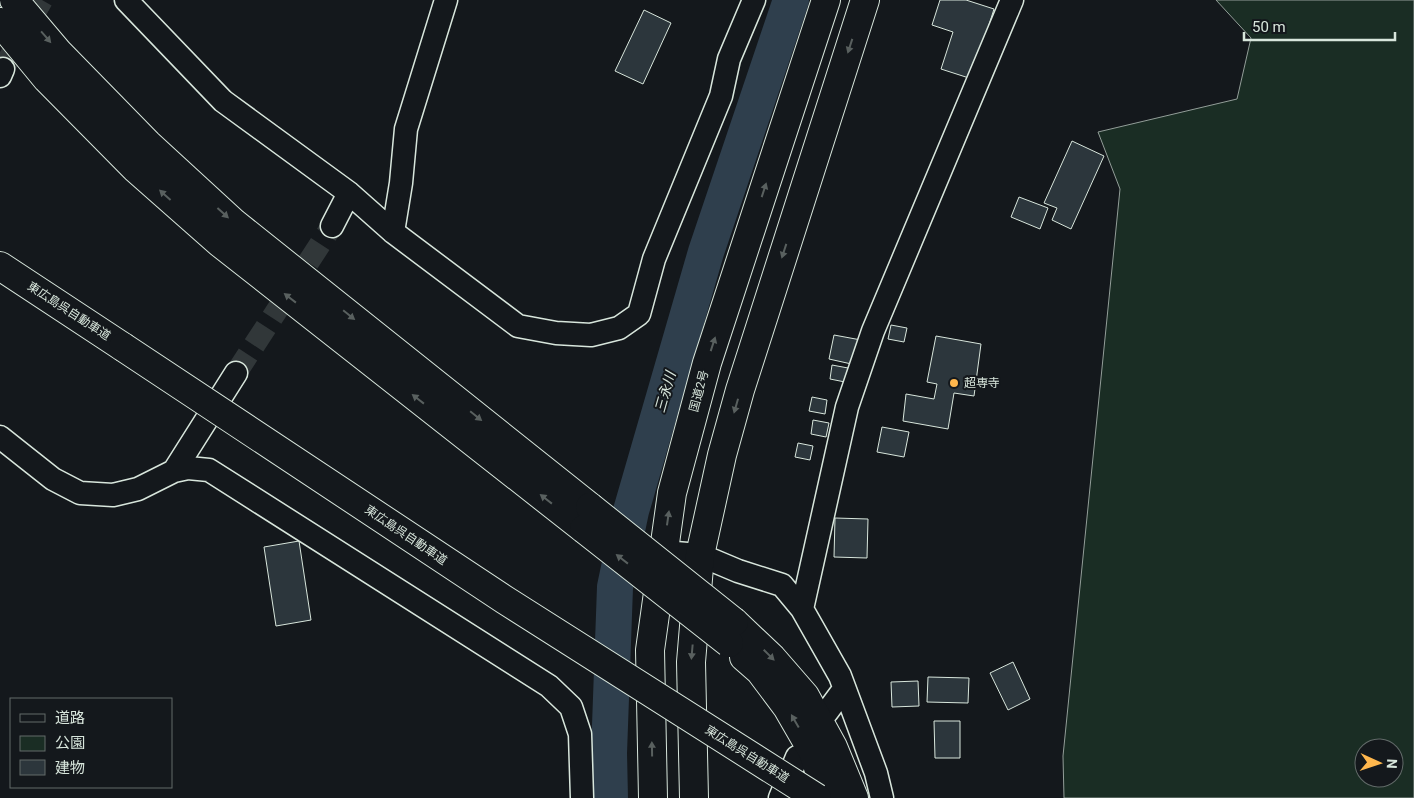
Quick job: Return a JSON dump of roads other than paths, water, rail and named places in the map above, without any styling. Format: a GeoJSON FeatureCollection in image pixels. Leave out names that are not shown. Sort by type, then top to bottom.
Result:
{"type":"FeatureCollection","features":[{"type":"Feature","properties":{"kind":"highway"},"geometry":{"type":"LineString","coordinates":[[14,0],[58,52],[148,144],[234,223],[587,518]]}},
{"type":"Feature","properties":{"kind":"highway","name":"国道2号"},"geometry":{"type":"LineString","coordinates":[[653,798],[650,650],[672,493],[706,363],[826,0]]}},
{"type":"Feature","properties":{"kind":"highway"},"geometry":{"type":"LineString","coordinates":[[694,798],[691,662],[700,555],[722,454],[740,390],[865,0]]}},
{"type":"Feature","properties":{"kind":"highway"},"geometry":{"type":"LineString","coordinates":[[0,22],[47,79],[135,168],[220,244],[587,518],[732,632],[772,658],[805,696],[833,747],[854,798]]}},
{"type":"Feature","properties":{"kind":"highway","name":"東広島呉自動車道"},"geometry":{"type":"LineString","coordinates":[[0,266],[505,600],[817,798]]}},
{"type":"Feature","properties":{"kind":"highway"},"geometry":{"type":"LineString","coordinates":[[0,278],[123,347]]}},
{"type":"Feature","properties":{"kind":"highway"},"geometry":{"type":"LineString","coordinates":[[732,632],[786,707],[813,752],[828,798]]}},
{"type":"Feature","properties":{"kind":"street"},"geometry":{"type":"LineString","coordinates":[[126,0],[223,101],[349,193],[394,232],[518,326],[556,333],[591,335],[619,328],[639,314],[654,260],[720,96],[729,60],[754,0]]}},
{"type":"Feature","properties":{"kind":"street"},"geometry":{"type":"LineString","coordinates":[[394,232],[406,129],[446,0]]}},
{"type":"Feature","properties":{"kind":"street"},"geometry":{"type":"LineString","coordinates":[[802,609],[847,407],[873,331],[1012,0]]}},
{"type":"Feature","properties":{"kind":"street"},"geometry":{"type":"LineString","coordinates":[[332,226],[349,193]]}},
{"type":"Feature","properties":{"kind":"street"},"geometry":{"type":"LineString","coordinates":[[174,472],[236,373]]}},
{"type":"Feature","properties":{"kind":"street"},"geometry":{"type":"LineString","coordinates":[[0,437],[52,479],[80,493],[113,495],[138,489],[174,472],[188,468],[209,470],[549,686],[571,707],[580,734],[582,798]]}},
{"type":"Feature","properties":{"kind":"street"},"geometry":{"type":"LineString","coordinates":[[663,552],[700,555],[738,571],[782,584],[802,609],[840,676],[876,773],[882,798]]}},
{"type":"Feature","properties":{"kind":"street"},"geometry":{"type":"LineString","coordinates":[[827,712],[844,689]]}},
{"type":"Feature","properties":{"kind":"street"},"geometry":{"type":"LineString","coordinates":[[780,798],[797,756]]}},
{"type":"Feature","properties":{"kind":"waterway","name":"三永川"},"geometry":{"type":"LineString","coordinates":[[610,798],[609,753],[615,587],[631,511],[706,252],[791,0]]}},
{"type":"Feature","properties":{"kind":"tunnel"},"geometry":{"type":"LineString","coordinates":[[3,69],[42,0]]}},
{"type":"Feature","properties":{"kind":"tunnel"},"geometry":{"type":"LineString","coordinates":[[236,373],[332,226]]}},
{"type":"Feature","properties":{"kind":"place","name":"超専寺"},"geometry":{"type":"Point","coordinates":[954,383]}}]}
